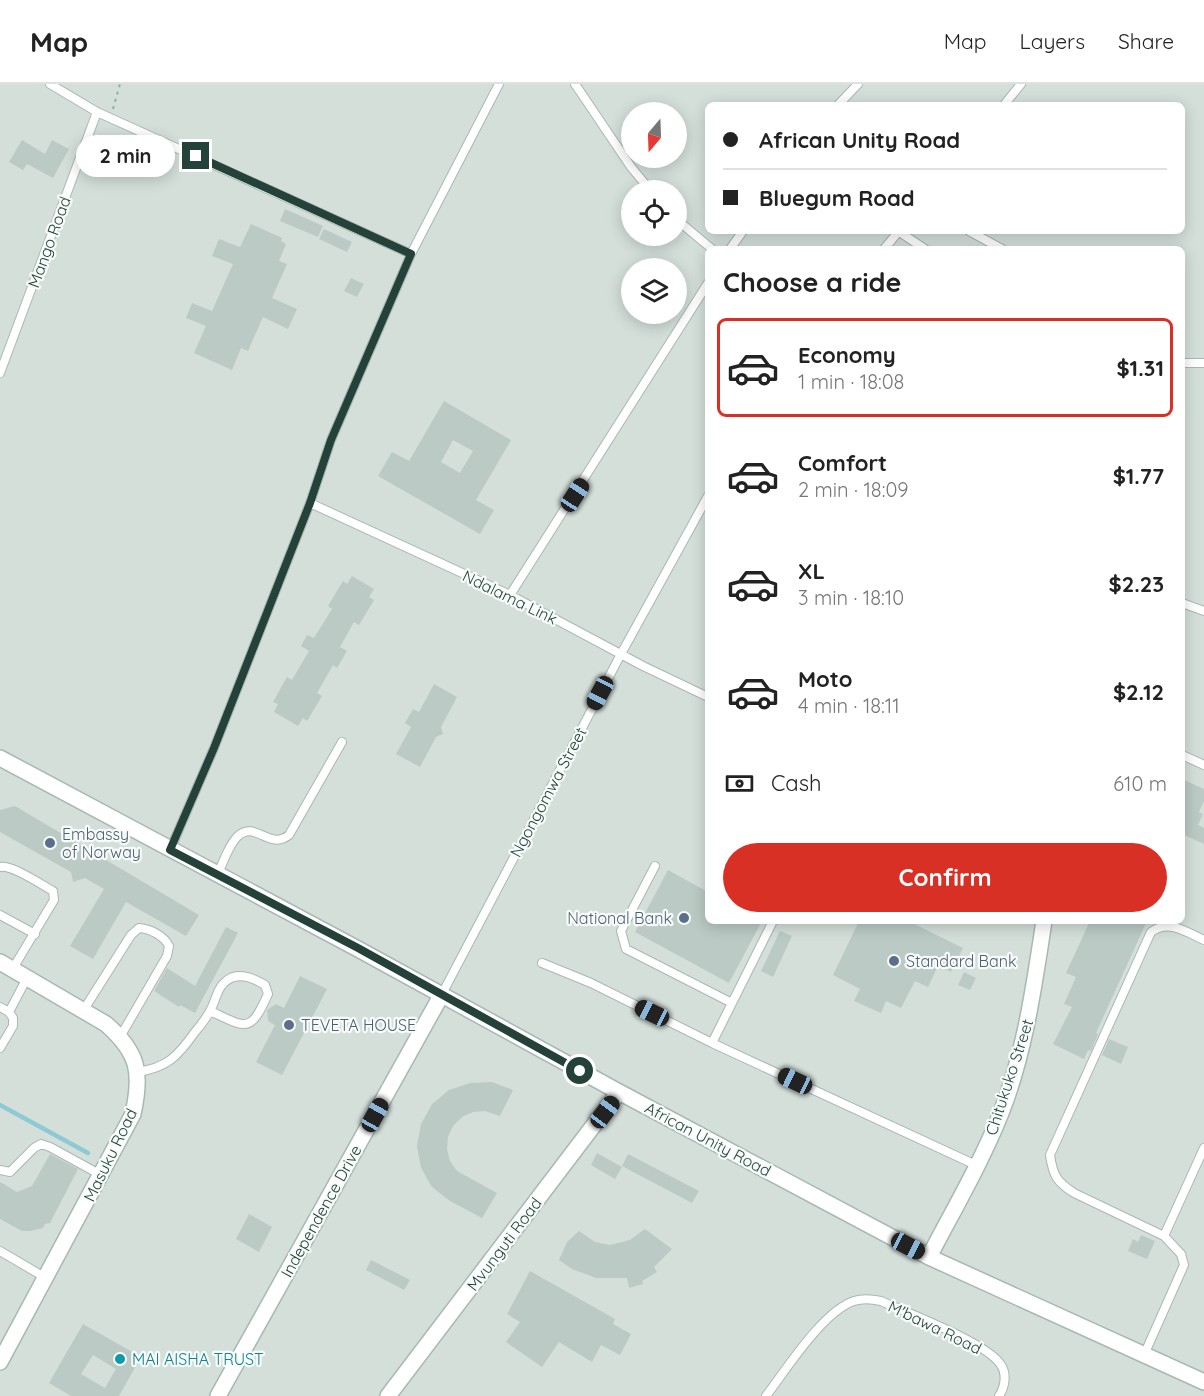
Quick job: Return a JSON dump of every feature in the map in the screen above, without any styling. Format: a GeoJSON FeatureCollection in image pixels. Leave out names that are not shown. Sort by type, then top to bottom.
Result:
{"type":"FeatureCollection","features":[{"type":"Feature","properties":{"kind":"street","name":"African Unity Road"},"geometry":{"type":"LineString","coordinates":[[0,758],[929,1257],[1204,1382]]}},
{"type":"Feature","properties":{"kind":"street","name":"Chitukuko Street"},"geometry":{"type":"LineString","coordinates":[[929,1257],[978,1166],[1002,1111],[1031,1006],[1044,924]]}},
{"type":"Feature","properties":{"kind":"street","name":"Masuku Road"},"geometry":{"type":"LineString","coordinates":[[0,1362],[133,1114],[138,1092],[137,1072],[131,1050],[120,1036],[106,1024],[6,966]]}},
{"type":"Feature","properties":{"kind":"street","name":"Independence Drive"},"geometry":{"type":"LineString","coordinates":[[219,1396],[442,994]]}},
{"type":"Feature","properties":{"kind":"street","name":"Mvunguti Road"},"geometry":{"type":"LineString","coordinates":[[388,1396],[619,1092]]}},
{"type":"Feature","properties":{"kind":"lane"},"geometry":{"type":"LineString","coordinates":[[50,84],[97,112],[411,254]]}},
{"type":"Feature","properties":{"kind":"lane"},"geometry":{"type":"LineString","coordinates":[[170,850],[214,748],[310,503],[331,440],[411,254],[499,84]]}},
{"type":"Feature","properties":{"kind":"lane"},"geometry":{"type":"LineString","coordinates":[[575,84],[642,180]]}},
{"type":"Feature","properties":{"kind":"lane"},"geometry":{"type":"LineString","coordinates":[[841,102],[858,84]]}},
{"type":"Feature","properties":{"kind":"lane"},"geometry":{"type":"LineString","coordinates":[[1006,102],[1021,84]]}},
{"type":"Feature","properties":{"kind":"lane","name":"Mango Road"},"geometry":{"type":"LineString","coordinates":[[0,373],[97,112]]}},
{"type":"Feature","properties":{"kind":"lane"},"geometry":{"type":"LineString","coordinates":[[687,228],[708,246]]}},
{"type":"Feature","properties":{"kind":"lane"},"geometry":{"type":"LineString","coordinates":[[886,246],[896,234]]}},
{"type":"Feature","properties":{"kind":"lane"},"geometry":{"type":"LineString","coordinates":[[902,234],[920,246]]}},
{"type":"Feature","properties":{"kind":"lane"},"geometry":{"type":"LineString","coordinates":[[974,234],[996,246]]}},
{"type":"Feature","properties":{"kind":"lane"},"geometry":{"type":"LineString","coordinates":[[510,595],[705,287]]}},
{"type":"Feature","properties":{"kind":"lane"},"geometry":{"type":"LineString","coordinates":[[1185,363],[1204,363]]}},
{"type":"Feature","properties":{"kind":"lane","name":"Ngongomwa Street"},"geometry":{"type":"LineString","coordinates":[[442,994],[621,654],[705,501]]}},
{"type":"Feature","properties":{"kind":"lane","name":"Ndalama Link"},"geometry":{"type":"LineString","coordinates":[[310,503],[510,595],[705,696]]}},
{"type":"Feature","properties":{"kind":"lane"},"geometry":{"type":"LineString","coordinates":[[1185,604],[1204,611]]}},
{"type":"Feature","properties":{"kind":"lane"},"geometry":{"type":"LineString","coordinates":[[217,875],[235,839],[242,833],[250,831],[259,833],[275,841],[283,840],[289,835],[342,742]]}},
{"type":"Feature","properties":{"kind":"lane"},"geometry":{"type":"LineString","coordinates":[[1185,756],[1204,765]]}},
{"type":"Feature","properties":{"kind":"lane"},"geometry":{"type":"LineString","coordinates":[[655,866],[621,931],[626,949],[732,1003]]}},
{"type":"Feature","properties":{"kind":"lane"},"geometry":{"type":"LineString","coordinates":[[0,867],[10,867],[52,891],[54,900],[34,934],[6,966]]}},
{"type":"Feature","properties":{"kind":"lane"},"geometry":{"type":"LineString","coordinates":[[0,915],[34,934]]}},
{"type":"Feature","properties":{"kind":"lane"},"geometry":{"type":"LineString","coordinates":[[712,1043],[772,924]]}},
{"type":"Feature","properties":{"kind":"lane"},"geometry":{"type":"LineString","coordinates":[[1144,1355],[1184,1264],[1181,1254],[1164,1236],[1060,1184],[1052,1171],[1050,1155],[1151,932],[1167,925],[1204,940]]}},
{"type":"Feature","properties":{"kind":"lane"},"geometry":{"type":"LineString","coordinates":[[83,1011],[131,935],[139,928],[148,929],[166,939],[170,946],[167,956],[120,1036]]}},
{"type":"Feature","properties":{"kind":"lane"},"geometry":{"type":"LineString","coordinates":[[542,963],[591,983],[712,1043],[978,1166]]}},
{"type":"Feature","properties":{"kind":"lane"},"geometry":{"type":"LineString","coordinates":[[137,1072],[154,1070],[170,1061],[184,1048],[210,1011],[223,984],[232,977],[246,975],[265,985],[268,994],[257,1018],[248,1024],[238,1024],[210,1011]]}},
{"type":"Feature","properties":{"kind":"lane"},"geometry":{"type":"LineString","coordinates":[[9,1012],[27,978]]}},
{"type":"Feature","properties":{"kind":"lane"},"geometry":{"type":"LineString","coordinates":[[0,1007],[9,1012],[13,1018],[12,1026],[0,1048]]}},
{"type":"Feature","properties":{"kind":"lane"},"geometry":{"type":"LineString","coordinates":[[0,1170],[10,1172],[41,1144],[101,1175]]}},
{"type":"Feature","properties":{"kind":"lane"},"geometry":{"type":"LineString","coordinates":[[1164,1236],[1204,1148]]}},
{"type":"Feature","properties":{"kind":"lane"},"geometry":{"type":"LineString","coordinates":[[0,1251],[46,1278]]}},
{"type":"Feature","properties":{"kind":"lane","name":"M'bawa Road"},"geometry":{"type":"LineString","coordinates":[[766,1396],[822,1323],[852,1301],[867,1298],[881,1301],[977,1345],[992,1355],[1002,1366],[1005,1379],[999,1396]]}},
{"type":"Feature","properties":{"kind":"path"},"geometry":{"type":"LineString","coordinates":[[111,117],[120,84]]}},
{"type":"Feature","properties":{"kind":"shaded area"},"geometry":{"type":"Polygon","coordinates":[[[0,84],[1204,84],[1204,1396],[0,1396],[0,84]]]}},
{"type":"Feature","properties":{"kind":"building"},"geometry":{"type":"Polygon","coordinates":[[[22,140],[45,154],[52,140],[69,149],[53,178],[27,164],[23,170],[9,162],[22,140]]]}},
{"type":"Feature","properties":{"kind":"building"},"geometry":{"type":"Polygon","coordinates":[[[285,209],[323,226],[318,237],[280,221],[285,209]]]}},
{"type":"Feature","properties":{"kind":"building"},"geometry":{"type":"Polygon","coordinates":[[[251,224],[282,238],[281,241],[286,244],[279,261],[287,264],[272,298],[297,309],[288,329],[263,317],[248,351],[241,348],[232,370],[194,353],[206,326],[186,318],[192,303],[212,311],[233,264],[212,256],[219,239],[240,247],[251,224]]]}},
{"type":"Feature","properties":{"kind":"building"},"geometry":{"type":"Polygon","coordinates":[[[324,229],[352,242],[347,252],[319,239],[324,229]]]}},
{"type":"Feature","properties":{"kind":"building"},"geometry":{"type":"Polygon","coordinates":[[[351,278],[364,284],[357,297],[344,291],[351,278]]]}},
{"type":"Feature","properties":{"kind":"building"},"geometry":{"type":"Polygon","coordinates":[[[444,401],[511,440],[476,500],[494,510],[480,534],[378,476],[392,452],[409,461],[444,401]],[[453,440],[441,462],[460,473],[473,451],[453,440]]]}},
{"type":"Feature","properties":{"kind":"building"},"geometry":{"type":"Polygon","coordinates":[[[352,576],[374,589],[369,597],[374,600],[359,625],[354,622],[340,647],[347,651],[337,668],[333,665],[317,693],[322,696],[307,721],[303,718],[298,726],[274,712],[278,704],[273,702],[287,677],[292,680],[309,651],[301,646],[307,635],[314,638],[332,609],[328,606],[343,581],[347,584],[352,576]]]}},
{"type":"Feature","properties":{"kind":"building"},"geometry":{"type":"Polygon","coordinates":[[[434,684],[457,697],[441,727],[443,734],[436,737],[420,767],[396,754],[411,727],[405,723],[413,709],[419,712],[434,684]]]}},
{"type":"Feature","properties":{"kind":"building"},"geometry":{"type":"Polygon","coordinates":[[[1185,780],[1204,789],[1204,801],[1199,812],[1203,814],[1198,825],[1204,828],[1204,844],[1185,835],[1185,780]]]}},
{"type":"Feature","properties":{"kind":"building"},"geometry":{"type":"Polygon","coordinates":[[[15,806],[199,915],[186,936],[126,902],[93,959],[70,946],[104,889],[85,878],[73,882],[71,872],[0,832],[0,810],[15,806]]]}},
{"type":"Feature","properties":{"kind":"building"},"geometry":{"type":"Polygon","coordinates":[[[668,870],[705,890],[705,924],[760,924],[729,983],[635,932],[668,870]]]}},
{"type":"Feature","properties":{"kind":"building"},"geometry":{"type":"Polygon","coordinates":[[[858,924],[914,924],[963,948],[951,972],[938,966],[928,987],[915,981],[901,1008],[886,1001],[881,1013],[854,1001],[860,989],[833,975],[858,924]]]}},
{"type":"Feature","properties":{"kind":"building"},"geometry":{"type":"Polygon","coordinates":[[[1089,924],[1146,924],[1096,1033],[1098,1034],[1091,1051],[1088,1050],[1084,1059],[1053,1044],[1072,1007],[1064,1004],[1076,977],[1066,973],[1089,924]]]}},
{"type":"Feature","properties":{"kind":"building"},"geometry":{"type":"Polygon","coordinates":[[[226,927],[238,933],[195,1013],[180,1005],[179,1007],[154,991],[167,968],[195,986],[226,927]]]}},
{"type":"Feature","properties":{"kind":"building"},"geometry":{"type":"Polygon","coordinates":[[[780,931],[792,936],[773,977],[761,971],[780,931]]]}},
{"type":"Feature","properties":{"kind":"building"},"geometry":{"type":"Polygon","coordinates":[[[964,972],[976,978],[970,990],[958,985],[964,972]]]}},
{"type":"Feature","properties":{"kind":"building","name":"TEVETA HOUSE"},"geometry":{"type":"Polygon","coordinates":[[[300,976],[327,989],[282,1075],[256,1062],[275,1025],[268,1021],[267,1010],[276,1004],[284,1008],[300,976]]]}},
{"type":"Feature","properties":{"kind":"building"},"geometry":{"type":"Polygon","coordinates":[[[1109,1039],[1128,1047],[1121,1064],[1102,1055],[1109,1039]]]}},
{"type":"Feature","properties":{"kind":"building"},"geometry":{"type":"Polygon","coordinates":[[[492,1082],[513,1090],[500,1116],[485,1111],[473,1112],[462,1117],[453,1126],[448,1137],[447,1149],[450,1161],[457,1171],[497,1193],[482,1218],[450,1201],[432,1187],[421,1168],[417,1146],[421,1124],[432,1104],[449,1090],[470,1083],[492,1082]]]}},
{"type":"Feature","properties":{"kind":"building"},"geometry":{"type":"Polygon","coordinates":[[[597,1153],[622,1167],[615,1179],[591,1165],[597,1153]]]}},
{"type":"Feature","properties":{"kind":"building"},"geometry":{"type":"Polygon","coordinates":[[[50,1154],[78,1169],[50,1223],[45,1224],[43,1228],[22,1231],[0,1219],[0,1182],[17,1192],[32,1186],[50,1154]]]}},
{"type":"Feature","properties":{"kind":"building"},"geometry":{"type":"Polygon","coordinates":[[[628,1154],[699,1191],[692,1203],[622,1166],[628,1154]]]}},
{"type":"Feature","properties":{"kind":"building"},"geometry":{"type":"Polygon","coordinates":[[[249,1214],[272,1227],[259,1252],[236,1239],[249,1214]]]}},
{"type":"Feature","properties":{"kind":"building"},"geometry":{"type":"Polygon","coordinates":[[[645,1229],[672,1249],[654,1267],[657,1272],[642,1281],[643,1284],[629,1288],[627,1278],[596,1278],[572,1269],[559,1260],[567,1242],[579,1231],[595,1242],[610,1245],[630,1240],[645,1229]]]}},
{"type":"Feature","properties":{"kind":"building"},"geometry":{"type":"Polygon","coordinates":[[[1141,1235],[1155,1241],[1147,1259],[1128,1251],[1133,1239],[1138,1242],[1141,1235]]]}},
{"type":"Feature","properties":{"kind":"building"},"geometry":{"type":"Polygon","coordinates":[[[371,1260],[410,1280],[404,1290],[366,1270],[371,1260]]]}},
{"type":"Feature","properties":{"kind":"building"},"geometry":{"type":"Polygon","coordinates":[[[530,1271],[615,1319],[613,1324],[631,1334],[620,1355],[601,1345],[592,1362],[559,1342],[542,1367],[506,1342],[520,1322],[507,1314],[530,1271]]]}},
{"type":"Feature","properties":{"kind":"building","name":"MAI AISHA TRUST"},"geometry":{"type":"Polygon","coordinates":[[[83,1324],[141,1357],[119,1396],[71,1396],[49,1383],[83,1324]],[[93,1355],[81,1374],[105,1388],[116,1369],[93,1355]]]}},
{"type":"Feature","properties":{"kind":"waterway"},"geometry":{"type":"LineString","coordinates":[[0,1105],[88,1153]]}},
{"type":"Feature","properties":{"kind":"place","name":"Embassy of Norway"},"geometry":{"type":"Point","coordinates":[50,843]}},
{"type":"Feature","properties":{"kind":"place","name":"National Bank"},"geometry":{"type":"Point","coordinates":[684,918]}},
{"type":"Feature","properties":{"kind":"place","name":"Standard Bank"},"geometry":{"type":"Point","coordinates":[894,961]}},
{"type":"Feature","properties":{"kind":"place","name":"TEVETA HOUSE"},"geometry":{"type":"Point","coordinates":[289,1025]}},
{"type":"Feature","properties":{"kind":"place","name":"MAI AISHA TRUST"},"geometry":{"type":"Point","coordinates":[120,1359]}},
{"type":"Feature","properties":{"kind":"route"},"geometry":{"type":"LineString","coordinates":[[196,156],[411,254],[331,440],[310,503],[214,748],[170,850],[358,948],[580,1071]]}}]}
